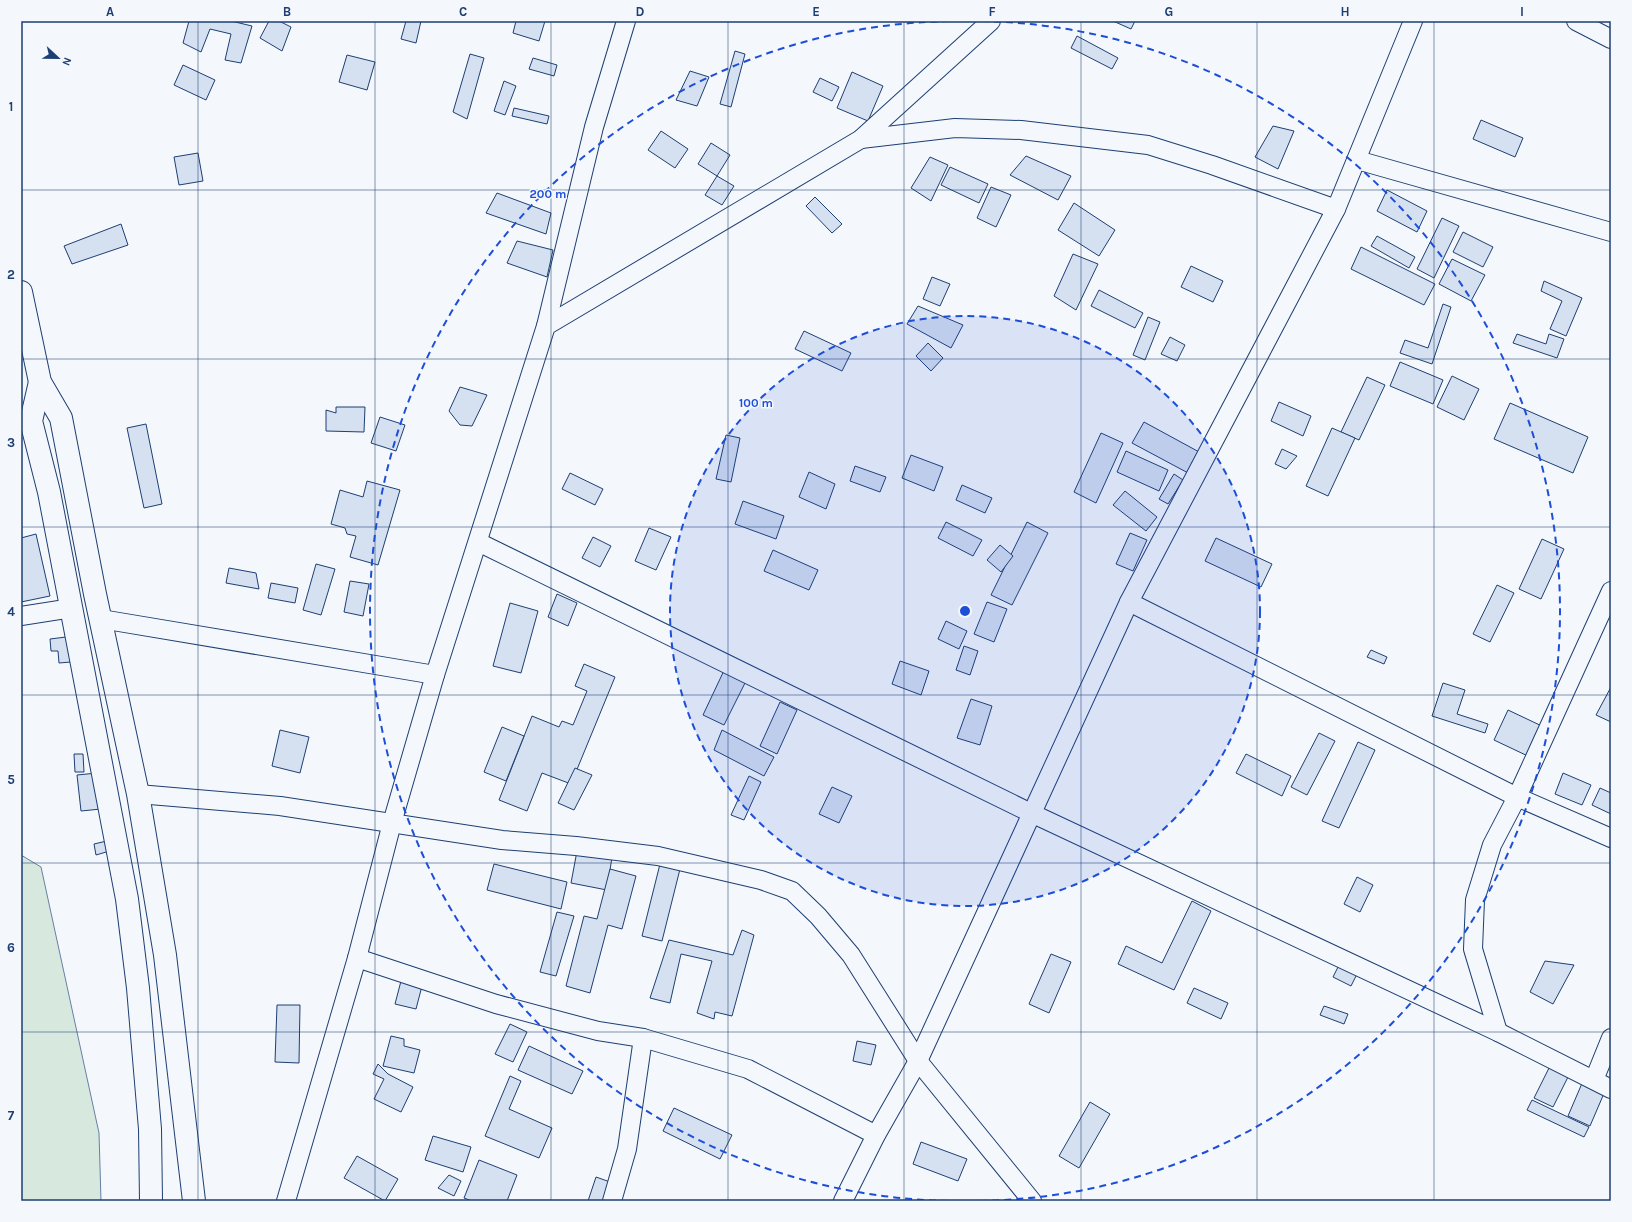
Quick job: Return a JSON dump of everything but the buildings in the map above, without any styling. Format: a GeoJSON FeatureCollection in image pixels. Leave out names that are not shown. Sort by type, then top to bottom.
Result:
{"type":"FeatureCollection","features":[{"type":"Feature","properties":{"kind":"main road"},"geometry":{"type":"LineString","coordinates":[[21,292],[40,382],[61,418],[138,794],[165,955],[194,1201]]}},
{"type":"Feature","properties":{"kind":"main road"},"geometry":{"type":"LineString","coordinates":[[40,382],[31,421],[49,492],[127,899],[138,988],[150,1129],[151,1201]]}},
{"type":"Feature","properties":{"kind":"street"},"geometry":{"type":"LineString","coordinates":[[286,1201],[357,958],[392,824],[435,675],[546,326],[594,127],[626,21]]}},
{"type":"Feature","properties":{"kind":"street"},"geometry":{"type":"LineString","coordinates":[[546,326],[861,139],[991,21]]}},
{"type":"Feature","properties":{"kind":"street"},"geometry":{"type":"LineString","coordinates":[[843,1201],[876,1135],[918,1061],[1129,602],[1336,209],[1413,21]]}},
{"type":"Feature","properties":{"kind":"street"},"geometry":{"type":"LineString","coordinates":[[1576,21],[1611,39]]}},
{"type":"Feature","properties":{"kind":"street"},"geometry":{"type":"LineString","coordinates":[[861,139],[955,128],[1021,130],[1148,145],[1212,165],[1336,209]]}},
{"type":"Feature","properties":{"kind":"street"},"geometry":{"type":"LineString","coordinates":[[1357,160],[1611,232]]}},
{"type":"Feature","properties":{"kind":"street"},"geometry":{"type":"LineString","coordinates":[[478,542],[1031,813],[1498,1032],[1611,1089]]}},
{"type":"Feature","properties":{"kind":"street"},"geometry":{"type":"LineString","coordinates":[[1498,1032],[1473,949],[1475,900],[1492,845],[1518,798],[1611,591]]}},
{"type":"Feature","properties":{"kind":"street"},"geometry":{"type":"LineString","coordinates":[[1129,602],[1518,798],[1611,838]]}},
{"type":"Feature","properties":{"kind":"street"},"geometry":{"type":"LineString","coordinates":[[21,616],[72,608]]}},
{"type":"Feature","properties":{"kind":"street"},"geometry":{"type":"LineString","coordinates":[[101,619],[435,675]]}},
{"type":"Feature","properties":{"kind":"street"},"geometry":{"type":"LineString","coordinates":[[138,794],[280,806],[502,840],[576,846],[658,856],[761,880],[792,891],[818,916],[850,955],[918,1061],[1032,1201]]}},
{"type":"Feature","properties":{"kind":"street"},"geometry":{"type":"LineString","coordinates":[[357,958],[496,1004],[598,1031],[643,1038],[748,1069],[876,1135]]}},
{"type":"Feature","properties":{"kind":"street"},"geometry":{"type":"LineString","coordinates":[[612,1201],[627,1149],[643,1038]]}},
{"type":"Feature","properties":{"kind":"street"},"geometry":{"type":"LineString","coordinates":[[1594,1080],[1611,1038]]}},
{"type":"Feature","properties":{"kind":"shaded area"},"geometry":{"type":"Polygon","coordinates":[[[21,855],[41,867],[99,1133],[101,1201],[21,1201],[21,855]]]}}]}
